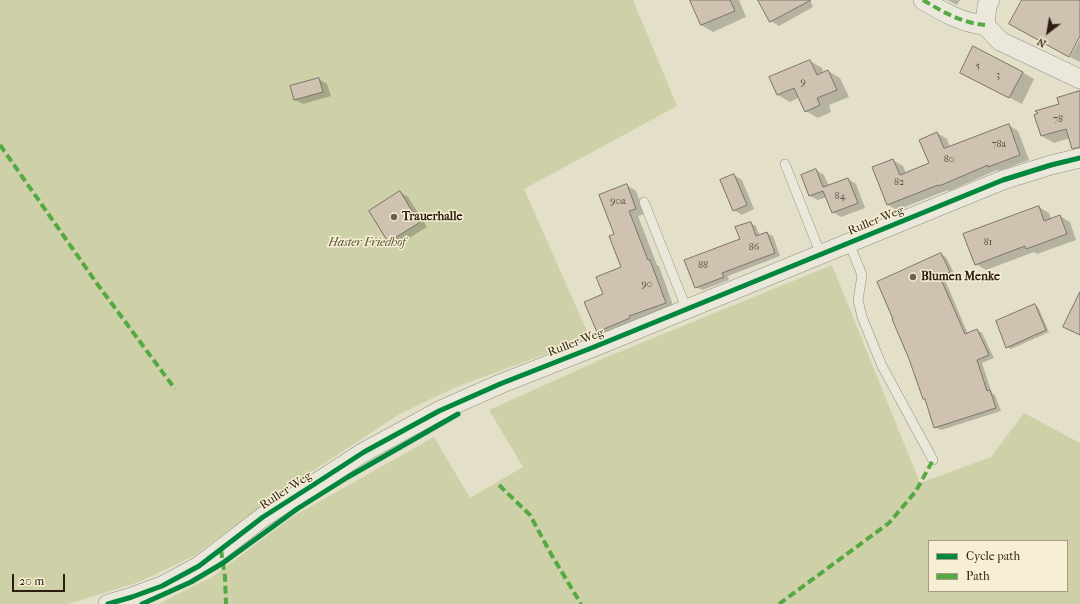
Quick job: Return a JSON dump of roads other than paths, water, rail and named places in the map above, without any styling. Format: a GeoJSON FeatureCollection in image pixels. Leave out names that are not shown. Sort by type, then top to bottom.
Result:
{"type":"FeatureCollection","features":[{"type":"Feature","properties":{"kind":"street"},"geometry":{"type":"LineString","coordinates":[[923,0],[972,24],[985,25],[1000,41],[1080,79]]}},
{"type":"Feature","properties":{"kind":"street"},"geometry":{"type":"LineString","coordinates":[[985,25],[987,6],[990,0]]}},
{"type":"Feature","properties":{"kind":"street","name":"Ruller Weg"},"geometry":{"type":"LineString","coordinates":[[108,604],[162,586],[199,566],[263,517],[328,475],[364,452],[439,411],[500,384],[687,310],[1003,180],[1051,165],[1080,158]]}},
{"type":"Feature","properties":{"kind":"lane"},"geometry":{"type":"LineString","coordinates":[[785,164],[821,254]]}},
{"type":"Feature","properties":{"kind":"lane"},"geometry":{"type":"LineString","coordinates":[[644,202],[687,310]]}},
{"type":"Feature","properties":{"kind":"lane"},"geometry":{"type":"LineString","coordinates":[[849,243],[862,275],[858,300],[862,318],[882,366],[933,460]]}},
{"type":"Feature","properties":{"kind":"place","name":"Trauerhalle"},"geometry":{"type":"Point","coordinates":[394,217]}},
{"type":"Feature","properties":{"kind":"place","name":"Blumen Menke"},"geometry":{"type":"Point","coordinates":[913,277]}},
{"type":"Feature","properties":{"kind":"park label","name":"Haster Friedhof"},"geometry":{"type":"Point","coordinates":[367,243]}}]}
